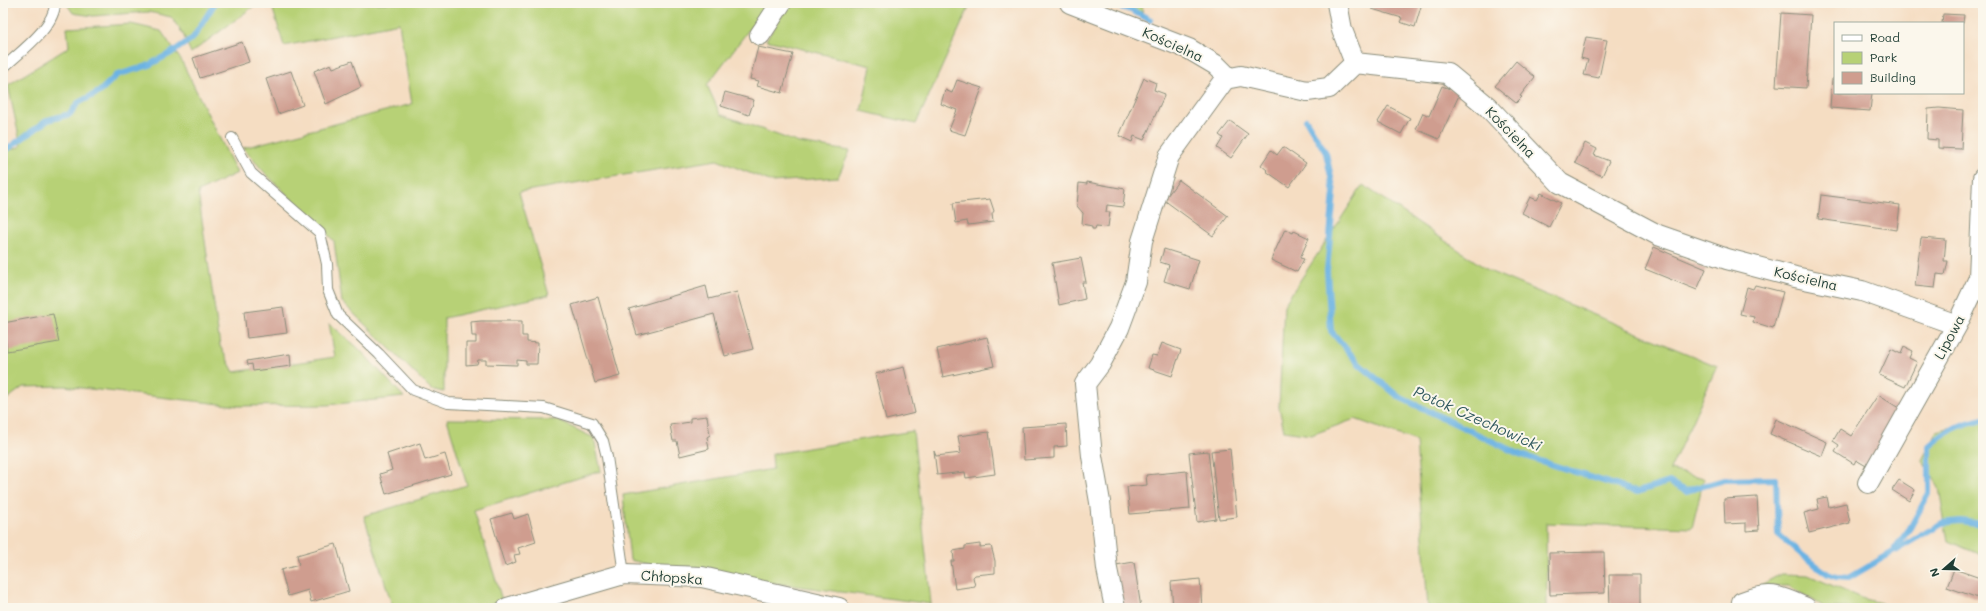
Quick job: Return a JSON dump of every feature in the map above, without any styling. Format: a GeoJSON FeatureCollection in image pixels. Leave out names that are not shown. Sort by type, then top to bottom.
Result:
{"type":"FeatureCollection","features":[{"type":"Feature","properties":{"kind":"street"},"geometry":{"type":"LineString","coordinates":[[760,35],[781,3]]}},
{"type":"Feature","properties":{"kind":"street","name":"Kościelna"},"geometry":{"type":"LineString","coordinates":[[1070,3],[1189,49],[1216,65],[1229,78]]}},
{"type":"Feature","properties":{"kind":"street"},"geometry":{"type":"LineString","coordinates":[[1115,608],[1107,569],[1100,502],[1092,456],[1085,384],[1100,364],[1119,328],[1136,282],[1142,242],[1169,156],[1225,79],[1241,76],[1307,91],[1329,88],[1355,63],[1342,30],[1337,3]]}},
{"type":"Feature","properties":{"kind":"street","name":"Kościelna"},"geometry":{"type":"LineString","coordinates":[[1355,63],[1447,73],[1488,107],[1560,183],[1658,235],[1727,259],[1795,277],[1862,291],[1957,325]]}},
{"type":"Feature","properties":{"kind":"street","name":"Lipowa"},"geometry":{"type":"LineString","coordinates":[[1868,483],[1957,325],[1978,278],[1983,178]]}},
{"type":"Feature","properties":{"kind":"street","name":"Chłopska"},"geometry":{"type":"LineString","coordinates":[[507,608],[624,574],[702,578],[839,608]]}},
{"type":"Feature","properties":{"kind":"street"},"geometry":{"type":"LineString","coordinates":[[1742,605],[1759,596],[1778,596],[1806,608]]}},
{"type":"Feature","properties":{"kind":"lane"},"geometry":{"type":"LineString","coordinates":[[3,68],[46,27],[55,11],[55,3]]}},
{"type":"Feature","properties":{"kind":"lane"},"geometry":{"type":"LineString","coordinates":[[232,138],[251,173],[320,233],[327,264],[328,290],[338,315],[379,354],[413,390],[448,403],[544,408],[592,423],[602,441],[607,458],[624,574]]}},
{"type":"Feature","properties":{"kind":"green space"},"geometry":{"type":"Polygon","coordinates":[[[66,3],[258,3],[191,53],[183,34],[171,17],[149,12],[93,16],[73,13],[66,3]]]}},
{"type":"Feature","properties":{"kind":"green space"},"geometry":{"type":"Polygon","coordinates":[[[271,3],[769,3],[707,85],[720,114],[799,143],[850,151],[838,177],[772,182],[717,160],[519,192],[549,295],[444,318],[444,392],[431,389],[342,302],[334,241],[265,173],[243,148],[412,104],[399,23],[284,46],[271,3]]]}},
{"type":"Feature","properties":{"kind":"green space"},"geometry":{"type":"Polygon","coordinates":[[[790,3],[971,3],[916,124],[861,111],[871,66],[766,40],[790,3]]]}},
{"type":"Feature","properties":{"kind":"green space"},"geometry":{"type":"Polygon","coordinates":[[[1109,3],[1143,3],[1142,13],[1109,3]]]}},
{"type":"Feature","properties":{"kind":"green space"},"geometry":{"type":"Polygon","coordinates":[[[131,24],[161,31],[181,60],[237,173],[198,192],[220,346],[234,372],[335,357],[329,323],[357,347],[404,397],[327,405],[238,406],[64,386],[23,387],[3,402],[3,153],[21,146],[8,85],[69,47],[67,28],[131,24]]]}},
{"type":"Feature","properties":{"kind":"green space"},"geometry":{"type":"Polygon","coordinates":[[[1363,185],[1491,272],[1717,366],[1670,470],[1704,478],[1692,528],[1546,523],[1547,608],[1428,608],[1416,441],[1355,419],[1311,435],[1284,431],[1279,407],[1284,305],[1363,185]]]}},
{"type":"Feature","properties":{"kind":"green space"},"geometry":{"type":"Polygon","coordinates":[[[447,419],[557,420],[594,438],[601,471],[474,510],[502,600],[479,608],[393,608],[364,516],[467,485],[447,419]]]}},
{"type":"Feature","properties":{"kind":"green space"},"geometry":{"type":"Polygon","coordinates":[[[1983,419],[1983,556],[1948,541],[1939,488],[1922,460],[1937,431],[1983,419]]]}},
{"type":"Feature","properties":{"kind":"green space"},"geometry":{"type":"Polygon","coordinates":[[[913,431],[931,604],[662,568],[630,560],[623,495],[773,469],[772,454],[913,431]]]}},
{"type":"Feature","properties":{"kind":"green space"},"geometry":{"type":"Polygon","coordinates":[[[1781,574],[1808,575],[1861,598],[1881,603],[1888,608],[1826,608],[1789,586],[1759,586],[1781,574]]]}},
{"type":"Feature","properties":{"kind":"building"},"geometry":{"type":"Polygon","coordinates":[[[1374,3],[1422,3],[1415,27],[1400,22],[1402,18],[1372,9],[1374,3]]]}},
{"type":"Feature","properties":{"kind":"building"},"geometry":{"type":"Polygon","coordinates":[[[1781,13],[1811,15],[1806,88],[1776,86],[1781,13]]]}},
{"type":"Feature","properties":{"kind":"building"},"geometry":{"type":"Polygon","coordinates":[[[1943,14],[1964,15],[1963,22],[1942,22],[1943,14]]]}},
{"type":"Feature","properties":{"kind":"building"},"geometry":{"type":"Polygon","coordinates":[[[1586,37],[1607,40],[1599,78],[1584,75],[1588,60],[1581,58],[1586,37]]]}},
{"type":"Feature","properties":{"kind":"building"},"geometry":{"type":"Polygon","coordinates":[[[242,42],[249,62],[200,78],[193,58],[242,42]]]}},
{"type":"Feature","properties":{"kind":"building"},"geometry":{"type":"Polygon","coordinates":[[[758,47],[793,54],[782,93],[757,86],[759,81],[750,79],[758,47]]]}},
{"type":"Feature","properties":{"kind":"building"},"geometry":{"type":"Polygon","coordinates":[[[352,61],[361,87],[326,104],[314,71],[331,64],[333,68],[352,61]]]}},
{"type":"Feature","properties":{"kind":"building"},"geometry":{"type":"Polygon","coordinates":[[[1516,61],[1535,77],[1520,96],[1522,97],[1516,103],[1495,86],[1516,61]]]}},
{"type":"Feature","properties":{"kind":"building"},"geometry":{"type":"Polygon","coordinates":[[[291,71],[303,105],[278,114],[266,79],[291,71]]]}},
{"type":"Feature","properties":{"kind":"building"},"geometry":{"type":"Polygon","coordinates":[[[1144,78],[1156,83],[1154,90],[1165,94],[1144,140],[1134,136],[1132,142],[1119,136],[1144,78]]]}},
{"type":"Feature","properties":{"kind":"building"},"geometry":{"type":"Polygon","coordinates":[[[1832,79],[1834,79],[1834,94],[1872,94],[1870,111],[1830,108],[1832,79]]]}},
{"type":"Feature","properties":{"kind":"building"},"geometry":{"type":"Polygon","coordinates":[[[957,80],[982,88],[965,135],[949,130],[957,110],[941,104],[945,90],[952,93],[957,80]]]}},
{"type":"Feature","properties":{"kind":"building"},"geometry":{"type":"Polygon","coordinates":[[[1442,86],[1460,93],[1439,139],[1416,129],[1423,113],[1429,116],[1442,86]]]}},
{"type":"Feature","properties":{"kind":"building"},"geometry":{"type":"Polygon","coordinates":[[[725,92],[754,100],[749,115],[721,106],[725,92]]]}},
{"type":"Feature","properties":{"kind":"building"},"geometry":{"type":"Polygon","coordinates":[[[1388,106],[1410,118],[1401,134],[1378,122],[1388,106]]]}},
{"type":"Feature","properties":{"kind":"building"},"geometry":{"type":"Polygon","coordinates":[[[1939,108],[1963,110],[1961,149],[1938,148],[1938,140],[1927,139],[1928,109],[1939,108]]]}},
{"type":"Feature","properties":{"kind":"building"},"geometry":{"type":"Polygon","coordinates":[[[1230,121],[1248,134],[1231,158],[1217,148],[1223,138],[1219,135],[1230,121]]]}},
{"type":"Feature","properties":{"kind":"building"},"geometry":{"type":"Polygon","coordinates":[[[1585,143],[1597,149],[1594,155],[1609,161],[1602,176],[1575,163],[1585,143]]]}},
{"type":"Feature","properties":{"kind":"building"},"geometry":{"type":"Polygon","coordinates":[[[1283,147],[1306,163],[1289,187],[1266,171],[1267,170],[1261,165],[1271,150],[1277,155],[1283,147]]]}},
{"type":"Feature","properties":{"kind":"building"},"geometry":{"type":"Polygon","coordinates":[[[1179,180],[1228,216],[1213,236],[1164,200],[1179,180]]]}},
{"type":"Feature","properties":{"kind":"building"},"geometry":{"type":"Polygon","coordinates":[[[1087,182],[1125,189],[1123,207],[1107,205],[1106,212],[1110,212],[1108,227],[1096,226],[1095,229],[1092,229],[1092,226],[1082,224],[1083,213],[1077,206],[1079,183],[1087,184],[1087,182]]]}},
{"type":"Feature","properties":{"kind":"building"},"geometry":{"type":"Polygon","coordinates":[[[1541,193],[1561,203],[1549,227],[1522,213],[1530,197],[1537,200],[1541,193]]]}},
{"type":"Feature","properties":{"kind":"building"},"geometry":{"type":"Polygon","coordinates":[[[1821,195],[1900,205],[1897,230],[1818,219],[1821,195]]]}},
{"type":"Feature","properties":{"kind":"building"},"geometry":{"type":"Polygon","coordinates":[[[990,199],[994,211],[992,214],[993,222],[968,225],[967,221],[956,223],[953,203],[990,199]]]}},
{"type":"Feature","properties":{"kind":"building"},"geometry":{"type":"Polygon","coordinates":[[[1285,229],[1293,233],[1294,231],[1309,238],[1300,258],[1304,259],[1297,272],[1271,260],[1285,229]]]}},
{"type":"Feature","properties":{"kind":"building"},"geometry":{"type":"Polygon","coordinates":[[[1921,238],[1946,240],[1944,261],[1948,261],[1945,275],[1937,274],[1935,288],[1915,286],[1921,238]]]}},
{"type":"Feature","properties":{"kind":"building"},"geometry":{"type":"Polygon","coordinates":[[[1654,247],[1706,269],[1697,290],[1645,269],[1654,247]]]}},
{"type":"Feature","properties":{"kind":"building"},"geometry":{"type":"Polygon","coordinates":[[[1164,249],[1199,260],[1190,289],[1164,281],[1169,265],[1160,262],[1164,249]]]}},
{"type":"Feature","properties":{"kind":"building"},"geometry":{"type":"Polygon","coordinates":[[[1081,258],[1086,282],[1082,282],[1085,299],[1059,305],[1052,263],[1081,258]]]}},
{"type":"Feature","properties":{"kind":"building"},"geometry":{"type":"Polygon","coordinates":[[[1755,285],[1783,292],[1773,328],[1753,322],[1754,317],[1740,314],[1747,287],[1753,289],[1755,285]]]}},
{"type":"Feature","properties":{"kind":"building"},"geometry":{"type":"Polygon","coordinates":[[[706,286],[709,299],[737,292],[753,349],[725,356],[714,314],[637,335],[629,309],[706,286]]]}},
{"type":"Feature","properties":{"kind":"building"},"geometry":{"type":"Polygon","coordinates":[[[598,297],[620,376],[595,383],[572,305],[598,297]]]}},
{"type":"Feature","properties":{"kind":"building"},"geometry":{"type":"Polygon","coordinates":[[[283,307],[287,333],[247,338],[244,312],[283,307]]]}},
{"type":"Feature","properties":{"kind":"building"},"geometry":{"type":"Polygon","coordinates":[[[53,314],[59,342],[7,351],[3,323],[53,314]]]}},
{"type":"Feature","properties":{"kind":"building"},"geometry":{"type":"Polygon","coordinates":[[[522,321],[522,336],[527,336],[527,342],[538,343],[537,364],[526,364],[526,361],[517,360],[517,365],[486,364],[486,360],[478,360],[477,364],[466,365],[466,343],[476,343],[476,336],[472,336],[471,322],[522,321]]]}},
{"type":"Feature","properties":{"kind":"building"},"geometry":{"type":"Polygon","coordinates":[[[987,337],[994,366],[943,377],[937,349],[987,337]]]}},
{"type":"Feature","properties":{"kind":"building"},"geometry":{"type":"Polygon","coordinates":[[[1162,343],[1181,350],[1172,376],[1148,368],[1152,355],[1157,356],[1162,343]]]}},
{"type":"Feature","properties":{"kind":"building"},"geometry":{"type":"Polygon","coordinates":[[[1904,347],[1912,351],[1909,358],[1917,362],[1905,387],[1879,375],[1891,349],[1901,354],[1904,347]]]}},
{"type":"Feature","properties":{"kind":"building"},"geometry":{"type":"Polygon","coordinates":[[[290,354],[291,366],[253,371],[252,364],[248,365],[247,361],[290,354]]]}},
{"type":"Feature","properties":{"kind":"building"},"geometry":{"type":"Polygon","coordinates":[[[904,367],[915,413],[886,420],[875,374],[904,367]]]}},
{"type":"Feature","properties":{"kind":"building"},"geometry":{"type":"Polygon","coordinates":[[[1878,395],[1902,410],[1868,467],[1856,460],[1854,464],[1835,452],[1839,445],[1833,441],[1840,429],[1851,436],[1878,395]]]}},
{"type":"Feature","properties":{"kind":"building"},"geometry":{"type":"Polygon","coordinates":[[[707,416],[710,435],[707,437],[709,449],[680,456],[677,441],[673,441],[670,425],[690,422],[690,418],[707,416]]]}},
{"type":"Feature","properties":{"kind":"building"},"geometry":{"type":"Polygon","coordinates":[[[1776,419],[1827,442],[1822,456],[1770,434],[1776,419]]]}},
{"type":"Feature","properties":{"kind":"building"},"geometry":{"type":"Polygon","coordinates":[[[1066,424],[1067,446],[1054,447],[1054,458],[1024,460],[1022,427],[1066,424]]]}},
{"type":"Feature","properties":{"kind":"building"},"geometry":{"type":"Polygon","coordinates":[[[989,432],[995,474],[966,478],[965,472],[937,475],[934,451],[936,456],[961,453],[958,436],[989,432]]]}},
{"type":"Feature","properties":{"kind":"building"},"geometry":{"type":"Polygon","coordinates":[[[420,443],[425,460],[445,454],[451,474],[386,494],[380,474],[392,470],[387,454],[420,443]]]}},
{"type":"Feature","properties":{"kind":"building"},"geometry":{"type":"Polygon","coordinates":[[[1230,449],[1237,517],[1219,519],[1211,451],[1230,449]]]}},
{"type":"Feature","properties":{"kind":"building"},"geometry":{"type":"Polygon","coordinates":[[[1208,451],[1216,519],[1197,522],[1189,453],[1208,451]]]}},
{"type":"Feature","properties":{"kind":"building"},"geometry":{"type":"Polygon","coordinates":[[[1187,471],[1190,509],[1130,514],[1127,487],[1147,485],[1146,475],[1187,471]]]}},
{"type":"Feature","properties":{"kind":"building"},"geometry":{"type":"Polygon","coordinates":[[[1899,480],[1915,490],[1909,501],[1892,490],[1899,480]]]}},
{"type":"Feature","properties":{"kind":"building"},"geometry":{"type":"Polygon","coordinates":[[[1757,497],[1759,530],[1746,531],[1746,523],[1725,524],[1724,499],[1757,497]]]}},
{"type":"Feature","properties":{"kind":"building"},"geometry":{"type":"Polygon","coordinates":[[[1827,497],[1829,507],[1846,503],[1850,523],[1809,533],[1804,513],[1819,509],[1817,499],[1827,497]]]}},
{"type":"Feature","properties":{"kind":"building"},"geometry":{"type":"Polygon","coordinates":[[[512,513],[514,519],[528,514],[536,542],[518,548],[520,554],[514,555],[516,562],[505,566],[491,519],[512,513]]]}},
{"type":"Feature","properties":{"kind":"building"},"geometry":{"type":"Polygon","coordinates":[[[336,544],[349,591],[311,602],[308,590],[288,596],[281,570],[299,565],[297,555],[336,544]]]}},
{"type":"Feature","properties":{"kind":"building"},"geometry":{"type":"Polygon","coordinates":[[[980,544],[980,547],[991,546],[995,561],[995,573],[975,575],[973,577],[975,586],[955,589],[951,561],[954,561],[953,551],[965,549],[965,546],[980,544]]]}},
{"type":"Feature","properties":{"kind":"building"},"geometry":{"type":"Polygon","coordinates":[[[1604,552],[1605,593],[1550,595],[1549,553],[1604,552]]]}},
{"type":"Feature","properties":{"kind":"building"},"geometry":{"type":"Polygon","coordinates":[[[1134,562],[1141,608],[1123,608],[1116,565],[1134,562]]]}},
{"type":"Feature","properties":{"kind":"building"},"geometry":{"type":"Polygon","coordinates":[[[1954,569],[1983,579],[1978,598],[1947,587],[1954,569]]]}},
{"type":"Feature","properties":{"kind":"building"},"geometry":{"type":"Polygon","coordinates":[[[1609,575],[1640,575],[1640,608],[1610,608],[1609,575]]]}},
{"type":"Feature","properties":{"kind":"building"},"geometry":{"type":"Polygon","coordinates":[[[1200,579],[1202,608],[1173,608],[1171,582],[1200,579]]]}},
{"type":"Feature","properties":{"kind":"waterway","name":"Potok Czechowicki"},"geometry":{"type":"LineString","coordinates":[[3,152],[48,120],[70,114],[78,103],[99,92],[117,75],[147,66],[171,53],[193,38],[215,3]]}},
{"type":"Feature","properties":{"kind":"waterway","name":"Potok Czechowicki"},"geometry":{"type":"LineString","coordinates":[[1107,3],[1131,10],[1151,20]]}},
{"type":"Feature","properties":{"kind":"waterway","name":"Potok Czechowicki"},"geometry":{"type":"LineString","coordinates":[[1306,120],[1326,153],[1334,192],[1327,271],[1331,331],[1359,364],[1399,397],[1519,454],[1637,492],[1669,482],[1686,491],[1724,480],[1776,479],[1778,534],[1802,555],[1828,574],[1836,577],[1849,578],[1942,523],[1960,521],[1983,524]]}},
{"type":"Feature","properties":{"kind":"waterway"},"geometry":{"type":"LineString","coordinates":[[1895,548],[1910,528],[1929,493],[1929,446],[1941,436],[1954,429],[1983,419]]}}]}
